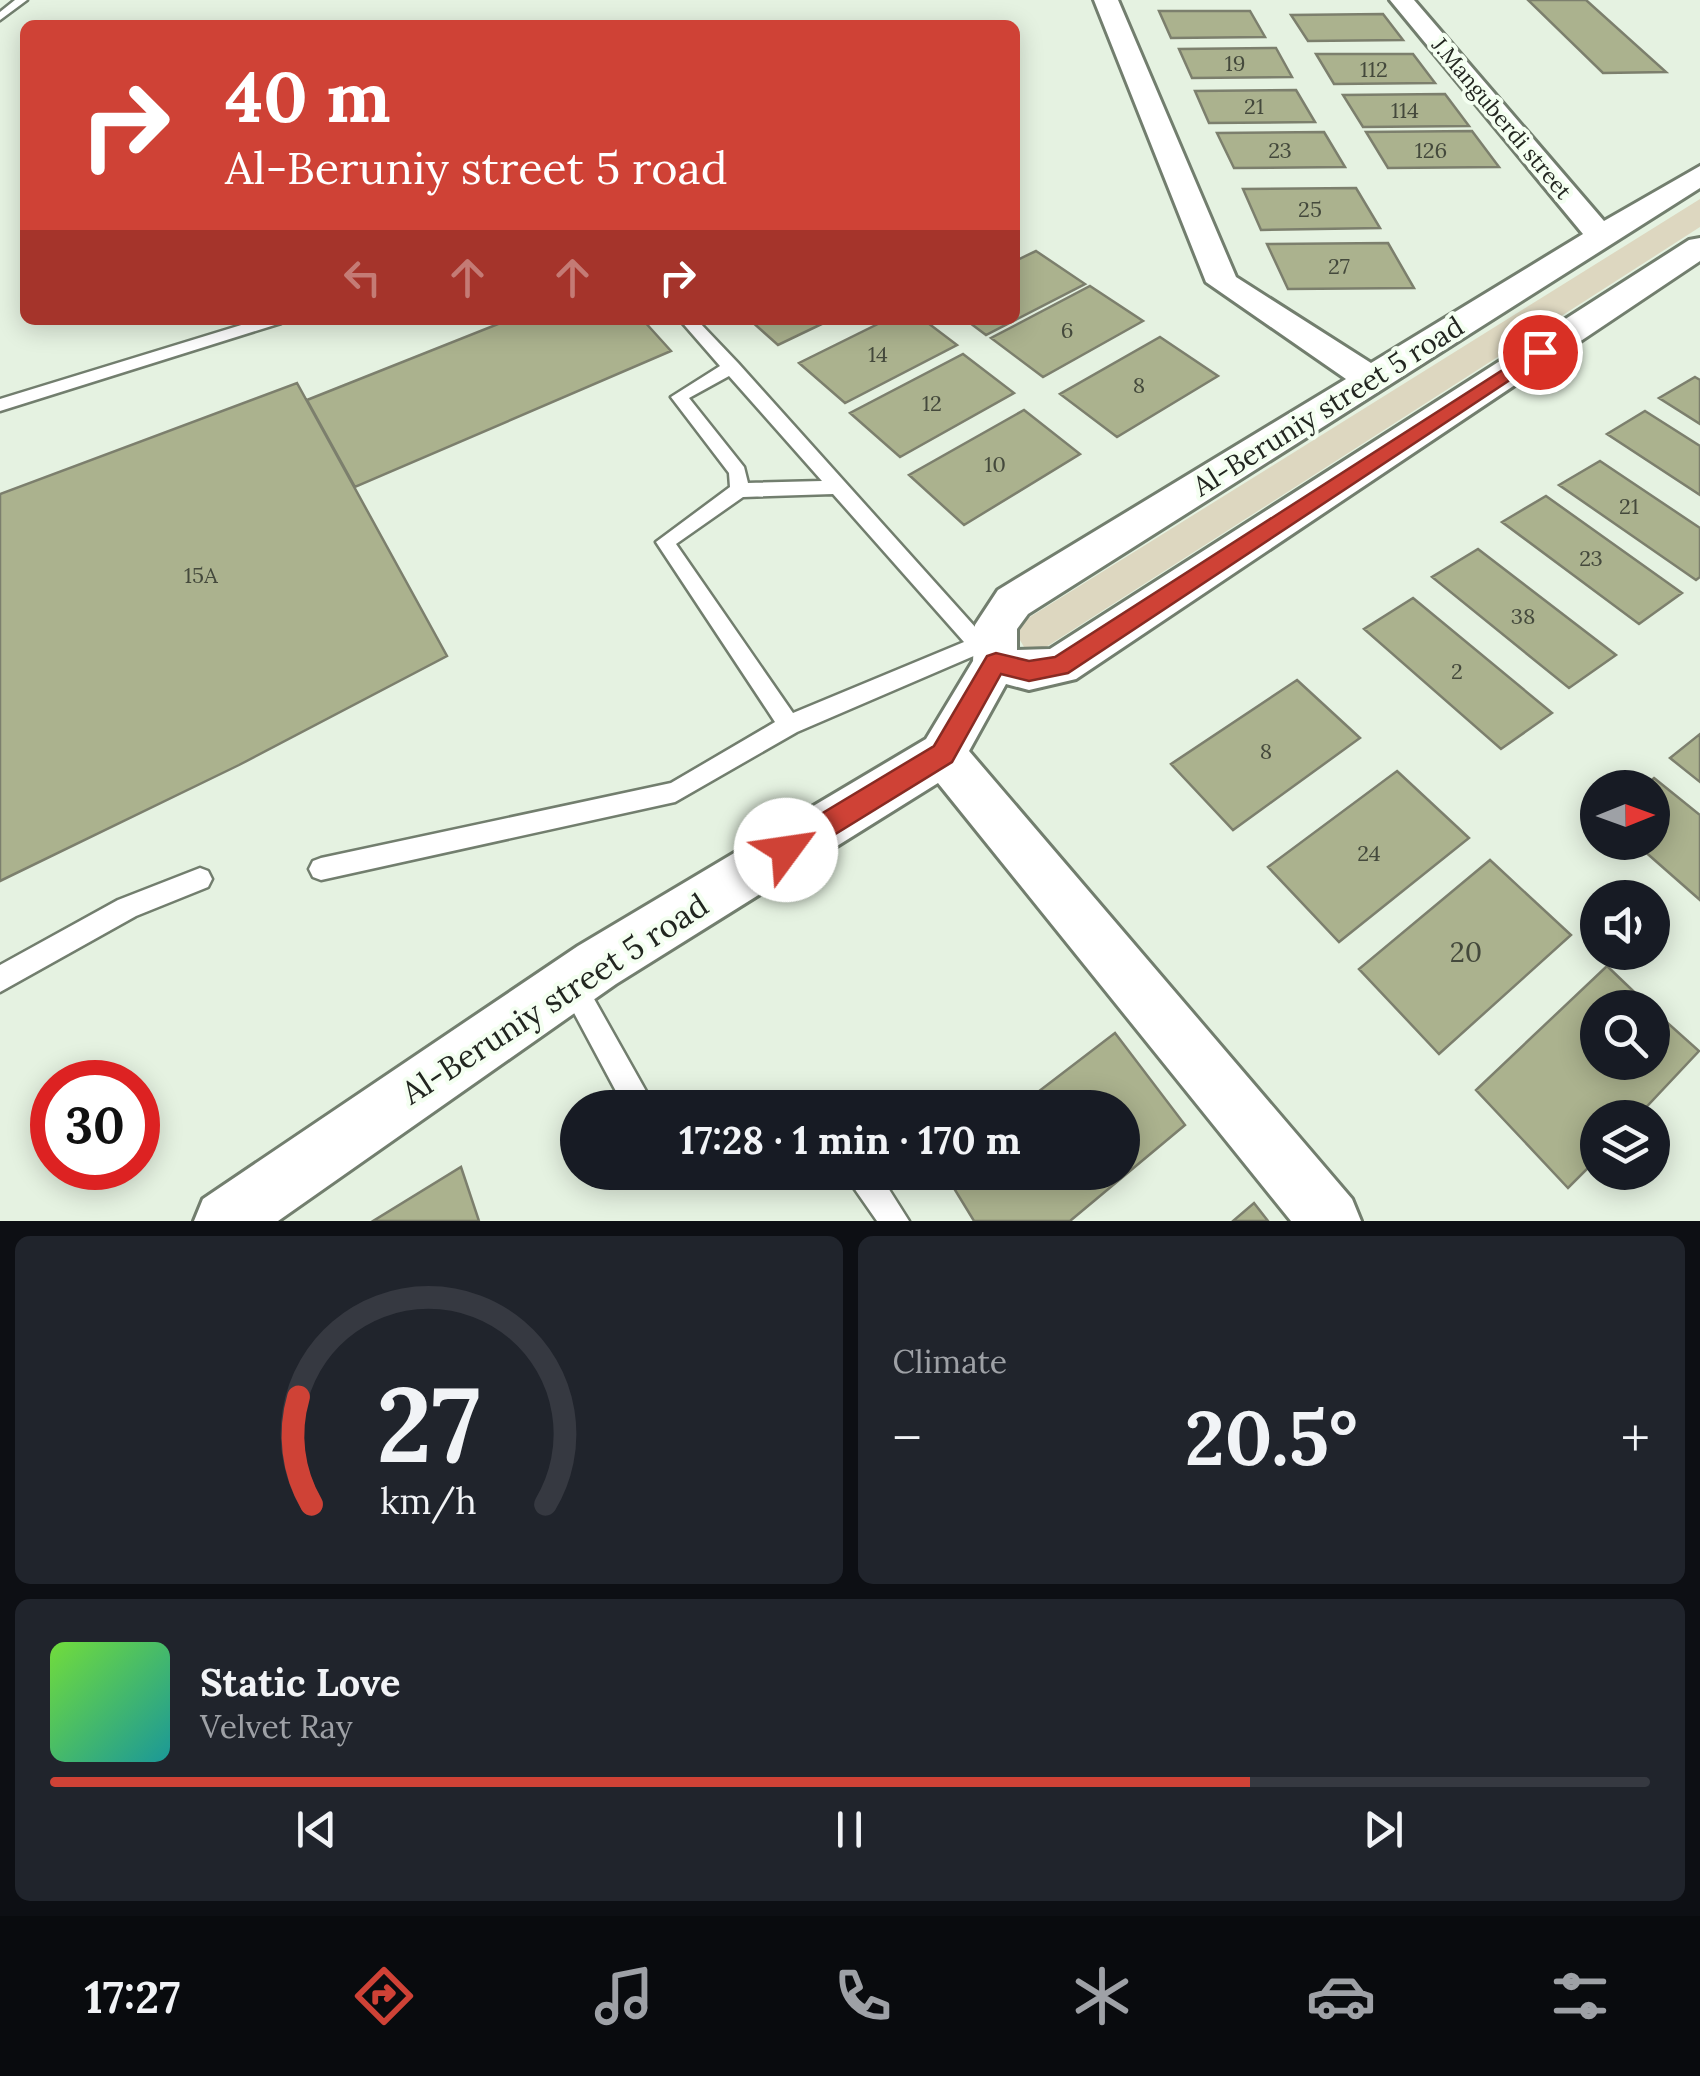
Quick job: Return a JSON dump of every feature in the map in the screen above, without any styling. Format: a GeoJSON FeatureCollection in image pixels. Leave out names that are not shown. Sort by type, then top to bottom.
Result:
{"type":"FeatureCollection","features":[{"type":"Feature","properties":{"kind":"street"},"geometry":{"type":"LineString","coordinates":[[1106,0],[1222,282],[1371,379]]}},
{"type":"Feature","properties":{"kind":"street","name":"J.Manguberdi street"},"geometry":{"type":"LineString","coordinates":[[1402,0],[1601,236]]}},
{"type":"Feature","properties":{"kind":"street","name":"Al-Beruniy street 5 road"},"geometry":{"type":"LineString","coordinates":[[224,1221],[571,983],[943,754],[996,625],[1013,602],[1700,175]]}},
{"type":"Feature","properties":{"kind":"street"},"geometry":{"type":"LineString","coordinates":[[987,654],[1029,671],[1060,666],[1700,247]]}},
{"type":"Feature","properties":{"kind":"street"},"geometry":{"type":"LineString","coordinates":[[943,754],[1330,1221]]}},
{"type":"Feature","properties":{"kind":"lane"},"geometry":{"type":"LineString","coordinates":[[0,17],[22,0]]}},
{"type":"Feature","properties":{"kind":"lane"},"geometry":{"type":"LineString","coordinates":[[0,405],[260,325]]}},
{"type":"Feature","properties":{"kind":"lane"},"geometry":{"type":"LineString","coordinates":[[321,868],[676,792],[789,725],[987,654],[693,325]]}},
{"type":"Feature","properties":{"kind":"lane"},"geometry":{"type":"LineString","coordinates":[[732,368],[679,397],[738,472],[738,490]]}},
{"type":"Feature","properties":{"kind":"lane"},"geometry":{"type":"LineString","coordinates":[[789,725],[666,542],[738,490],[838,486]]}},
{"type":"Feature","properties":{"kind":"lane"},"geometry":{"type":"LineString","coordinates":[[0,979],[128,908],[200,879]]}},
{"type":"Feature","properties":{"kind":"lane"},"geometry":{"type":"LineString","coordinates":[[571,983],[630,1090]]}},
{"type":"Feature","properties":{"kind":"lane"},"geometry":{"type":"LineString","coordinates":[[873,1190],[894,1221]]}},
{"type":"Feature","properties":{"kind":"shaded area"},"geometry":{"type":"Polygon","coordinates":[[[1700,199],[1700,227],[1043,649],[1024,647],[1017,635],[1025,620],[1700,199]]]}},
{"type":"Feature","properties":{"kind":"building"},"geometry":{"type":"Polygon","coordinates":[[[1528,0],[1586,0],[1666,72],[1603,73],[1528,0]]]}},
{"type":"Feature","properties":{"kind":"building"},"geometry":{"type":"Polygon","coordinates":[[[1159,11],[1250,11],[1265,37],[1171,38],[1159,11]]]}},
{"type":"Feature","properties":{"kind":"building"},"geometry":{"type":"Polygon","coordinates":[[[1383,14],[1403,40],[1308,41],[1291,15],[1383,14]]]}},
{"type":"Feature","properties":{"kind":"building"},"geometry":{"type":"Polygon","coordinates":[[[1276,48],[1292,77],[1192,78],[1179,49],[1276,48]]]}},
{"type":"Feature","properties":{"kind":"building"},"geometry":{"type":"Polygon","coordinates":[[[1316,54],[1413,54],[1435,83],[1334,84],[1316,54]]]}},
{"type":"Feature","properties":{"kind":"building"},"geometry":{"type":"Polygon","coordinates":[[[1296,90],[1315,122],[1209,123],[1195,91],[1296,90]]]}},
{"type":"Feature","properties":{"kind":"building"},"geometry":{"type":"Polygon","coordinates":[[[1445,94],[1469,126],[1363,127],[1343,95],[1445,94]]]}},
{"type":"Feature","properties":{"kind":"building"},"geometry":{"type":"Polygon","coordinates":[[[1472,131],[1499,167],[1388,168],[1366,132],[1472,131]]]}},
{"type":"Feature","properties":{"kind":"building"},"geometry":{"type":"Polygon","coordinates":[[[1324,132],[1345,167],[1234,168],[1217,133],[1324,132]]]}},
{"type":"Feature","properties":{"kind":"building"},"geometry":{"type":"Polygon","coordinates":[[[1356,188],[1380,228],[1261,230],[1243,189],[1356,188]]]}},
{"type":"Feature","properties":{"kind":"building"},"geometry":{"type":"Polygon","coordinates":[[[1388,243],[1414,288],[1288,289],[1267,244],[1388,243]]]}},
{"type":"Feature","properties":{"kind":"building"},"geometry":{"type":"Polygon","coordinates":[[[1036,251],[1085,284],[1020,317],[1020,259],[1036,251]]]}},
{"type":"Feature","properties":{"kind":"building"},"geometry":{"type":"Polygon","coordinates":[[[1090,286],[1143,321],[1043,377],[991,338],[1090,286]]]}},
{"type":"Feature","properties":{"kind":"building"},"geometry":{"type":"Polygon","coordinates":[[[495,325],[648,325],[671,351],[355,487],[307,400],[495,325]]]}},
{"type":"Feature","properties":{"kind":"building"},"geometry":{"type":"Polygon","coordinates":[[[756,325],[820,325],[778,345],[756,325]]]}},
{"type":"Feature","properties":{"kind":"building"},"geometry":{"type":"Polygon","coordinates":[[[876,325],[931,325],[957,345],[845,403],[799,363],[876,325]]]}},
{"type":"Feature","properties":{"kind":"building"},"geometry":{"type":"Polygon","coordinates":[[[973,325],[1005,325],[986,335],[973,325]]]}},
{"type":"Feature","properties":{"kind":"building"},"geometry":{"type":"Polygon","coordinates":[[[1160,337],[1218,376],[1117,437],[1060,394],[1160,337]]]}},
{"type":"Feature","properties":{"kind":"building"},"geometry":{"type":"Polygon","coordinates":[[[963,354],[1014,393],[900,457],[850,413],[963,354]]]}},
{"type":"Feature","properties":{"kind":"building"},"geometry":{"type":"Polygon","coordinates":[[[1695,377],[1700,380],[1700,424],[1659,398],[1695,377]]]}},
{"type":"Feature","properties":{"kind":"building"},"geometry":{"type":"Polygon","coordinates":[[[297,383],[447,656],[239,765],[0,881],[0,494],[297,383]]]}},
{"type":"Feature","properties":{"kind":"building"},"geometry":{"type":"Polygon","coordinates":[[[1024,410],[1080,454],[964,525],[909,475],[1024,410]]]}},
{"type":"Feature","properties":{"kind":"building"},"geometry":{"type":"Polygon","coordinates":[[[1645,411],[1700,446],[1700,495],[1607,434],[1645,411]]]}},
{"type":"Feature","properties":{"kind":"building"},"geometry":{"type":"Polygon","coordinates":[[[1600,461],[1700,528],[1700,577],[1696,580],[1559,485],[1600,461]]]}},
{"type":"Feature","properties":{"kind":"building"},"geometry":{"type":"Polygon","coordinates":[[[1546,496],[1682,593],[1639,624],[1502,522],[1546,496]]]}},
{"type":"Feature","properties":{"kind":"building"},"geometry":{"type":"Polygon","coordinates":[[[1478,549],[1616,655],[1569,688],[1432,577],[1478,549]]]}},
{"type":"Feature","properties":{"kind":"building"},"geometry":{"type":"Polygon","coordinates":[[[1413,598],[1552,713],[1501,749],[1364,629],[1413,598]]]}},
{"type":"Feature","properties":{"kind":"building"},"geometry":{"type":"Polygon","coordinates":[[[1297,680],[1360,738],[1233,830],[1171,764],[1297,680]]]}},
{"type":"Feature","properties":{"kind":"building"},"geometry":{"type":"Polygon","coordinates":[[[1700,734],[1700,782],[1670,758],[1700,734]]]}},
{"type":"Feature","properties":{"kind":"building"},"geometry":{"type":"Polygon","coordinates":[[[1397,771],[1469,838],[1339,942],[1268,867],[1397,771]]]}},
{"type":"Feature","properties":{"kind":"building"},"geometry":{"type":"Polygon","coordinates":[[[1670,791],[1700,815],[1700,900],[1654,860],[1670,860],[1670,791]]]}},
{"type":"Feature","properties":{"kind":"building"},"geometry":{"type":"Polygon","coordinates":[[[1490,860],[1571,935],[1439,1054],[1359,969],[1490,860]]]}},
{"type":"Feature","properties":{"kind":"building"},"geometry":{"type":"Polygon","coordinates":[[[1603,970],[1611,970],[1632,990],[1582,990],[1603,970]]]}},
{"type":"Feature","properties":{"kind":"building"},"geometry":{"type":"Polygon","coordinates":[[[1580,992],[1580,1080],[1670,1080],[1670,1025],[1699,1051],[1653,1100],[1580,1100],[1580,1176],[1568,1188],[1476,1090],[1580,992]]]}},
{"type":"Feature","properties":{"kind":"building"},"geometry":{"type":"Polygon","coordinates":[[[1115,1033],[1185,1125],[1140,1163],[1140,1090],[1041,1090],[1115,1033]]]}},
{"type":"Feature","properties":{"kind":"building"},"geometry":{"type":"Polygon","coordinates":[[[461,1167],[479,1221],[373,1221],[461,1167]]]}},
{"type":"Feature","properties":{"kind":"building"},"geometry":{"type":"Polygon","coordinates":[[[955,1190],[1107,1190],[1070,1221],[974,1221],[955,1190]]]}},
{"type":"Feature","properties":{"kind":"building"},"geometry":{"type":"Polygon","coordinates":[[[1254,1203],[1268,1221],[1233,1221],[1254,1203]]]}},
{"type":"Feature","properties":{"kind":"route"},"geometry":{"type":"LineString","coordinates":[[786,850],[943,754],[996,663],[1029,671],[1060,666],[1540,352]]}}]}
